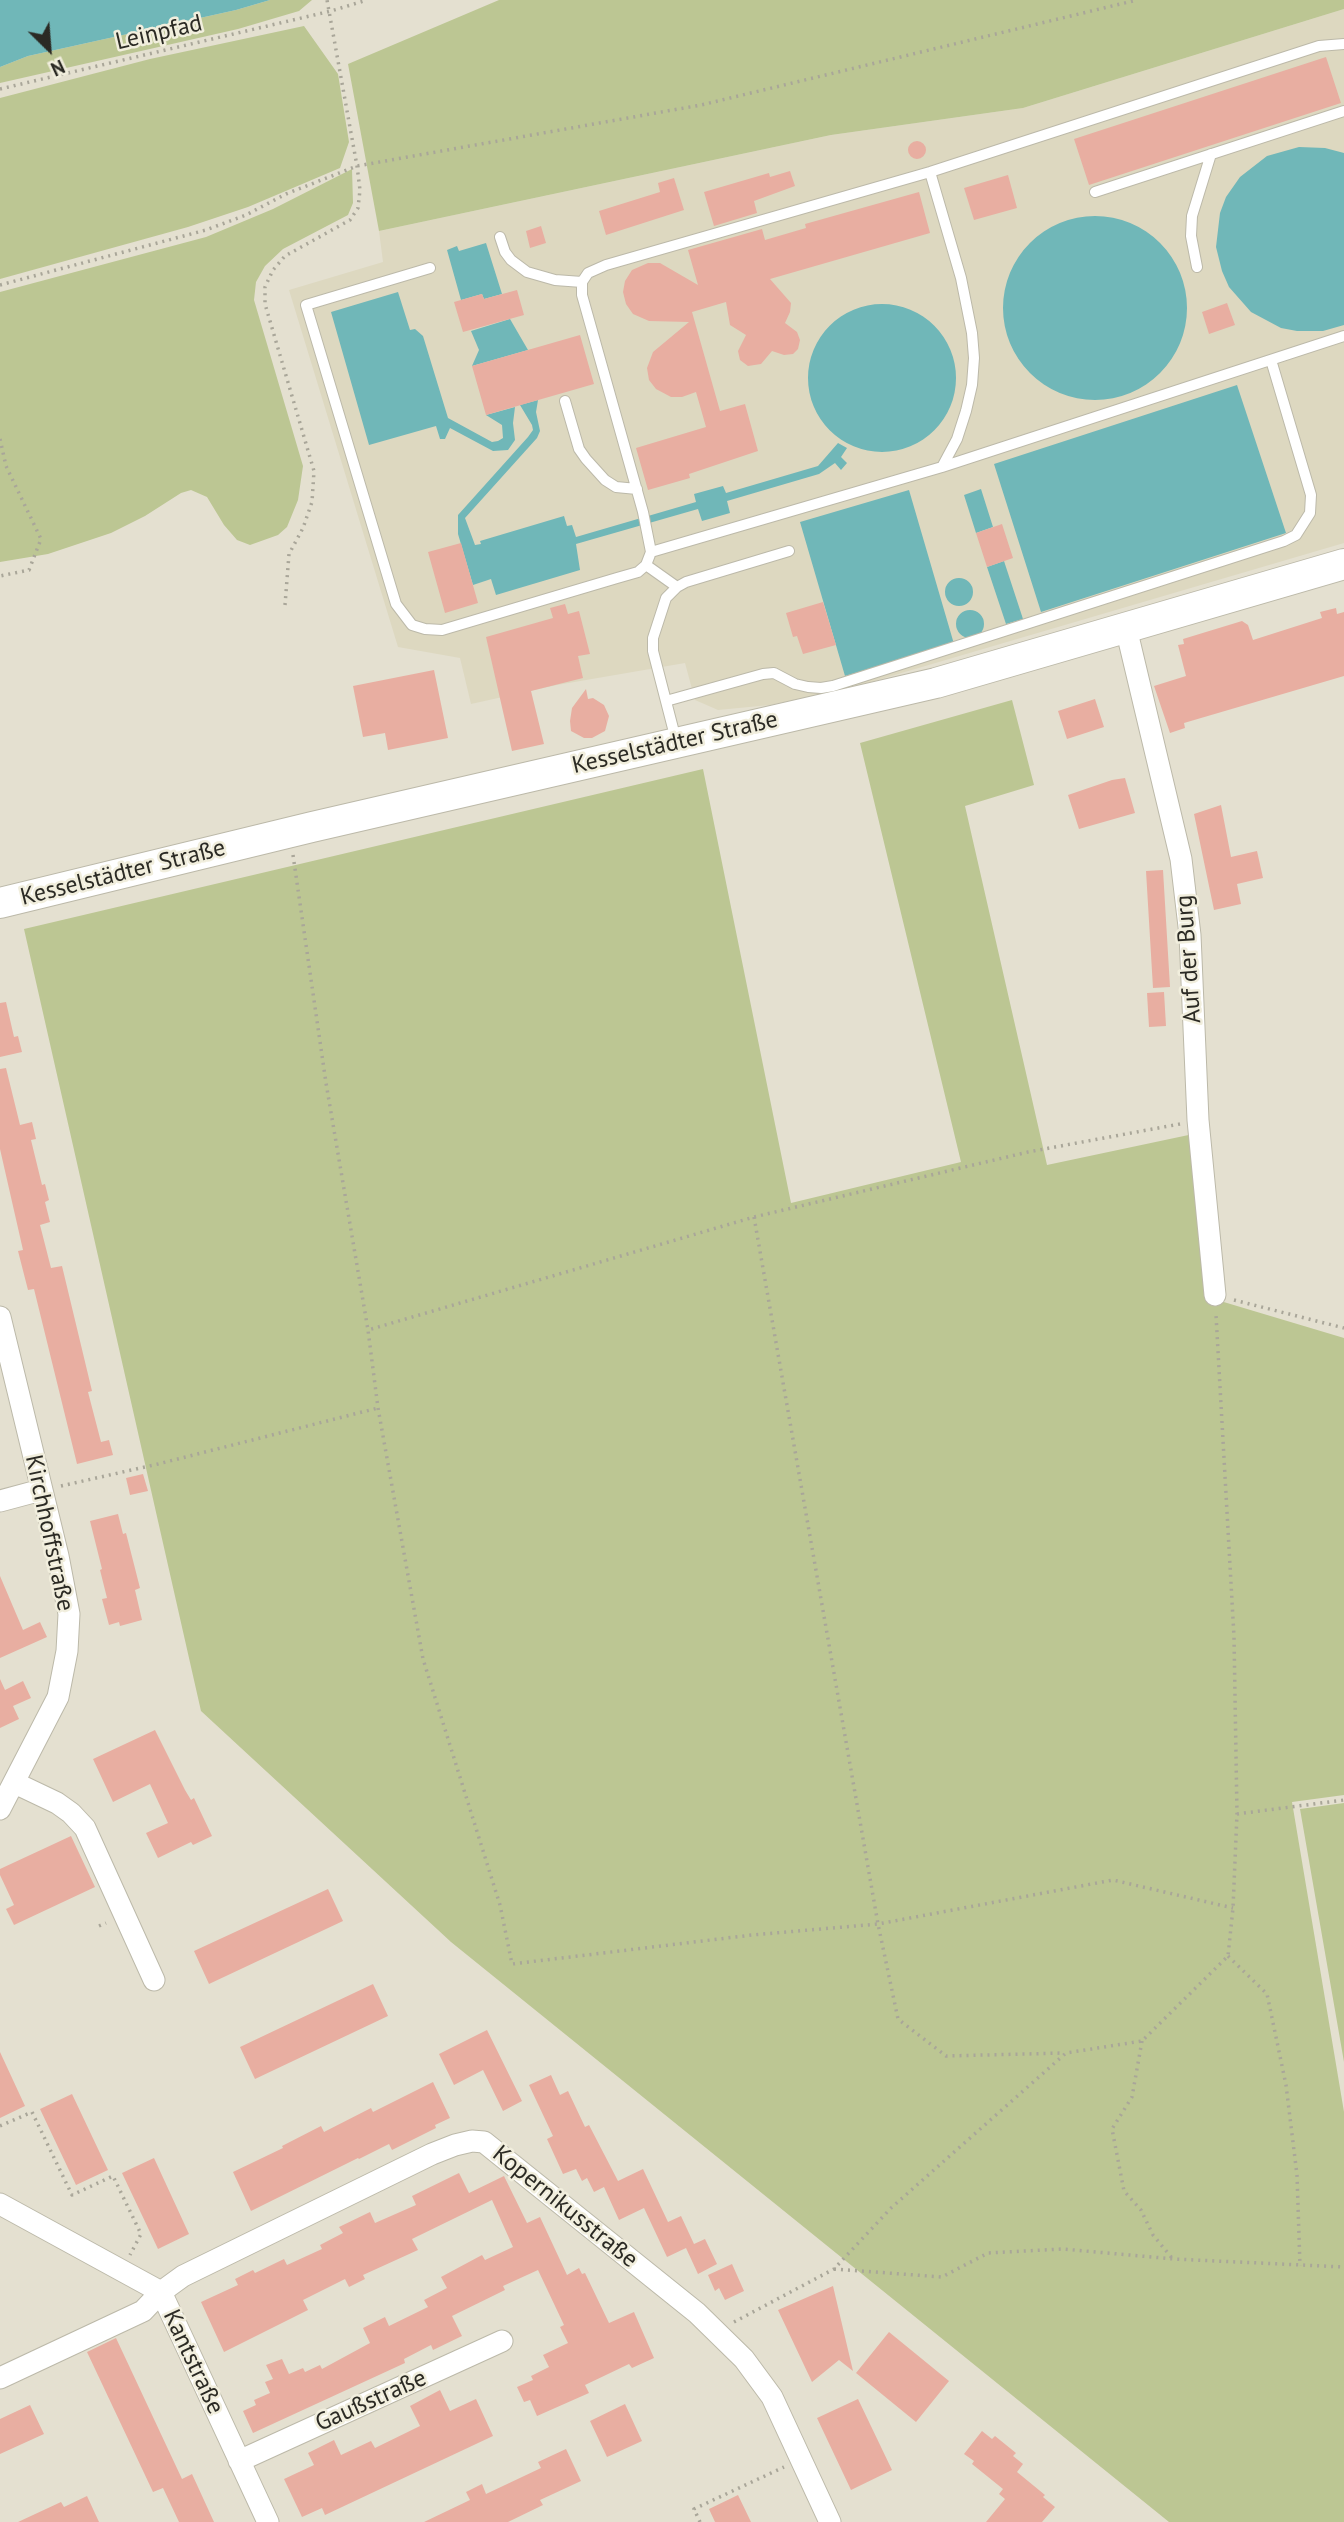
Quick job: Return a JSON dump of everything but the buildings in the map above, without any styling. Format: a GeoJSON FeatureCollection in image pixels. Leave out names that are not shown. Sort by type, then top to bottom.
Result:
{"type":"FeatureCollection","features":[{"type":"Feature","properties":{"kind":"main road","name":"Kesselstädter Straße"},"geometry":{"type":"LineString","coordinates":[[0,903],[936,683],[1344,564]]}},
{"type":"Feature","properties":{"kind":"street","name":"Auf der Burg"},"geometry":{"type":"LineString","coordinates":[[1126,628],[1181,859],[1190,934],[1198,1120],[1215,1295]]}},
{"type":"Feature","properties":{"kind":"street","name":"Kirchhoffstraße"},"geometry":{"type":"LineString","coordinates":[[0,1317],[69,1614],[67,1651],[58,1697],[0,1809]]}},
{"type":"Feature","properties":{"kind":"street"},"geometry":{"type":"LineString","coordinates":[[0,1501],[41,1490]]}},
{"type":"Feature","properties":{"kind":"street"},"geometry":{"type":"LineString","coordinates":[[15,1783],[57,1803],[71,1812],[85,1828],[154,1980]]}},
{"type":"Feature","properties":{"kind":"street","name":"Kopernikusstraße"},"geometry":{"type":"LineString","coordinates":[[0,2378],[143,2311],[161,2292],[183,2276],[432,2154],[472,2141],[484,2142],[717,2330],[761,2378],[830,2522]]}},
{"type":"Feature","properties":{"kind":"street","name":"Kantstraße"},"geometry":{"type":"LineString","coordinates":[[0,2204],[161,2292],[268,2522]]}},
{"type":"Feature","properties":{"kind":"street","name":"Gaußstraße"},"geometry":{"type":"LineString","coordinates":[[239,2460],[502,2341]]}},
{"type":"Feature","properties":{"kind":"lane"},"geometry":{"type":"LineString","coordinates":[[430,268],[306,305],[391,587],[403,614],[412,625],[442,630],[638,572],[646,565],[651,552],[648,529],[582,295],[582,282],[588,274],[606,265],[930,172],[1319,46],[1344,44]]}},
{"type":"Feature","properties":{"kind":"lane"},"geometry":{"type":"LineString","coordinates":[[1095,192],[1344,111]]}},
{"type":"Feature","properties":{"kind":"lane"},"geometry":{"type":"LineString","coordinates":[[1197,267],[1191,236],[1192,216],[1211,154]]}},
{"type":"Feature","properties":{"kind":"lane"},"geometry":{"type":"LineString","coordinates":[[930,172],[961,278],[974,358],[966,411],[957,439],[942,467]]}},
{"type":"Feature","properties":{"kind":"lane"},"geometry":{"type":"LineString","coordinates":[[500,237],[511,260],[527,272],[555,280],[582,282]]}},
{"type":"Feature","properties":{"kind":"lane"},"geometry":{"type":"LineString","coordinates":[[651,552],[942,467],[1344,336]]}},
{"type":"Feature","properties":{"kind":"lane"},"geometry":{"type":"LineString","coordinates":[[666,701],[774,673],[795,684],[808,687],[833,686],[1296,535],[1310,513],[1311,495],[1270,360]]}},
{"type":"Feature","properties":{"kind":"lane"},"geometry":{"type":"LineString","coordinates":[[565,401],[573,434],[586,460],[605,480],[616,487],[637,489]]}},
{"type":"Feature","properties":{"kind":"lane"},"geometry":{"type":"LineString","coordinates":[[677,743],[653,651],[653,638],[666,598],[677,587],[697,578],[789,551]]}},
{"type":"Feature","properties":{"kind":"lane"},"geometry":{"type":"LineString","coordinates":[[646,565],[677,587]]}},
{"type":"Feature","properties":{"kind":"path"},"geometry":{"type":"LineString","coordinates":[[285,605],[289,554],[303,528],[312,502],[314,471],[265,304],[265,287],[285,256],[350,220],[358,208],[360,190],[327,0]]}},
{"type":"Feature","properties":{"kind":"path","name":"Leinpfad"},"geometry":{"type":"LineString","coordinates":[[0,89],[331,11],[366,0]]}},
{"type":"Feature","properties":{"kind":"path"},"geometry":{"type":"LineString","coordinates":[[0,285],[206,230],[356,166],[701,106],[1137,0]]}},
{"type":"Feature","properties":{"kind":"path"},"geometry":{"type":"LineString","coordinates":[[0,439],[6,466],[41,539],[29,570],[0,576]]}},
{"type":"Feature","properties":{"kind":"path"},"geometry":{"type":"LineString","coordinates":[[285,834],[292,855],[326,1083],[368,1330],[378,1408],[423,1659],[500,1905],[512,1964],[752,1935],[878,1924],[1113,1880],[1233,1908]]}},
{"type":"Feature","properties":{"kind":"path"},"geometry":{"type":"LineString","coordinates":[[368,1330],[754,1217],[1028,1152],[1198,1120]]}},
{"type":"Feature","properties":{"kind":"path"},"geometry":{"type":"LineString","coordinates":[[754,1217],[878,1924],[898,2019],[946,2056],[1066,2053],[1142,2041]]}},
{"type":"Feature","properties":{"kind":"path"},"geometry":{"type":"LineString","coordinates":[[1174,2259],[1153,2235],[1141,2210],[1124,2191],[1112,2129],[1132,2097],[1142,2041],[1228,1956],[1237,1814],[1234,1637],[1215,1295],[1344,1328]]}},
{"type":"Feature","properties":{"kind":"path"},"geometry":{"type":"LineString","coordinates":[[41,1490],[158,1464],[378,1408]]}},
{"type":"Feature","properties":{"kind":"path"},"geometry":{"type":"LineString","coordinates":[[1237,1814],[1344,1800]]}},
{"type":"Feature","properties":{"kind":"path"},"geometry":{"type":"LineString","coordinates":[[1228,1956],[1267,1994],[1286,2085],[1297,2175],[1300,2266]]}},
{"type":"Feature","properties":{"kind":"path"},"geometry":{"type":"LineString","coordinates":[[717,2330],[834,2269],[891,2208],[1066,2053]]}},
{"type":"Feature","properties":{"kind":"path"},"geometry":{"type":"LineString","coordinates":[[0,2126],[32,2112],[72,2195],[113,2176],[141,2234],[122,2270]]}},
{"type":"Feature","properties":{"kind":"path"},"geometry":{"type":"LineString","coordinates":[[834,2269],[943,2277],[988,2253],[1063,2249],[1174,2259],[1344,2267]]}},
{"type":"Feature","properties":{"kind":"path"},"geometry":{"type":"LineString","coordinates":[[700,2522],[694,2509],[801,2459]]}},
{"type":"Feature","properties":{"kind":"shaded area"},"geometry":{"type":"Polygon","coordinates":[[[1344,9],[1344,543],[847,689],[770,705],[718,710],[695,700],[685,663],[557,685],[471,704],[460,658],[398,647],[289,290],[383,262],[379,231],[831,135],[1023,108],[1344,9]]]}},
{"type":"Feature","properties":{"kind":"green space"},"geometry":{"type":"Polygon","coordinates":[[[270,0],[312,0],[299,11],[238,29],[0,83],[0,67],[28,56],[270,0]]]}},
{"type":"Feature","properties":{"kind":"green space"},"geometry":{"type":"Polygon","coordinates":[[[499,0],[1344,0],[1344,9],[1023,108],[831,135],[379,231],[348,64],[499,0]]]}},
{"type":"Feature","properties":{"kind":"green space"},"geometry":{"type":"Polygon","coordinates":[[[304,26],[338,74],[349,142],[340,168],[248,207],[188,227],[0,279],[0,98],[150,59],[304,26]]]}},
{"type":"Feature","properties":{"kind":"green space"},"geometry":{"type":"Polygon","coordinates":[[[352,169],[353,203],[348,215],[283,249],[265,266],[256,282],[254,300],[303,466],[298,500],[287,527],[278,535],[250,545],[237,540],[207,497],[191,490],[111,533],[48,554],[0,562],[0,292],[206,237],[273,209],[352,169]]]}},
{"type":"Feature","properties":{"kind":"green space"},"geometry":{"type":"Polygon","coordinates":[[[1012,700],[1034,785],[965,806],[1047,1165],[1198,1133],[1217,1300],[1344,1338],[1344,1795],[1292,1802],[1344,2112],[1344,2522],[1169,2522],[451,1942],[201,1711],[24,929],[703,769],[791,1203],[961,1162],[860,743],[1012,700]]]}},
{"type":"Feature","properties":{"kind":"green space"},"geometry":{"type":"Polygon","coordinates":[[[1344,1803],[1344,2062],[1300,1809],[1344,1803]]]}},
{"type":"Feature","properties":{"kind":"water"},"geometry":{"type":"Polygon","coordinates":[[[0,0],[270,0],[28,56],[0,67],[0,0]]]}},
{"type":"Feature","properties":{"kind":"water"},"geometry":{"type":"Polygon","coordinates":[[[1299,147],[1325,148],[1344,153],[1344,325],[1323,331],[1281,328],[1251,312],[1229,287],[1216,247],[1220,213],[1226,197],[1240,177],[1267,156],[1299,147]]]}},
{"type":"Feature","properties":{"kind":"water"},"geometry":{"type":"Polygon","coordinates":[[[1095,216],[1130,223],[1146,231],[1160,243],[1172,257],[1180,273],[1187,308],[1180,343],[1172,359],[1160,373],[1146,385],[1130,393],[1095,400],[1060,393],[1044,385],[1030,373],[1018,359],[1010,343],[1003,308],[1010,273],[1018,257],[1030,243],[1044,231],[1060,223],[1095,216]]]}},
{"type":"Feature","properties":{"kind":"water"},"geometry":{"type":"Polygon","coordinates":[[[486,243],[502,294],[484,299],[482,294],[461,300],[447,250],[457,246],[459,251],[486,243]]]}},
{"type":"Feature","properties":{"kind":"water"},"geometry":{"type":"Polygon","coordinates":[[[398,292],[410,330],[415,329],[423,336],[448,418],[492,442],[503,438],[502,425],[486,415],[515,407],[515,440],[508,450],[493,451],[450,428],[445,439],[440,439],[436,426],[369,445],[331,312],[398,292]]]}},
{"type":"Feature","properties":{"kind":"water"},"geometry":{"type":"Polygon","coordinates":[[[882,304],[910,310],[934,326],[950,350],[956,378],[950,406],[934,430],[910,446],[882,452],[854,446],[830,430],[814,406],[808,378],[814,350],[830,326],[854,310],[882,304]]]}},
{"type":"Feature","properties":{"kind":"water"},"geometry":{"type":"Polygon","coordinates":[[[510,319],[528,350],[472,366],[479,350],[471,331],[510,319]]]}},
{"type":"Feature","properties":{"kind":"water"},"geometry":{"type":"Polygon","coordinates":[[[1237,385],[1286,533],[1041,612],[994,464],[1237,385]]]}},
{"type":"Feature","properties":{"kind":"water"},"geometry":{"type":"Polygon","coordinates":[[[538,400],[536,412],[540,431],[537,438],[465,518],[475,545],[481,544],[480,541],[564,516],[567,526],[572,525],[576,537],[696,502],[694,494],[723,486],[726,493],[818,466],[838,443],[847,448],[841,457],[847,463],[841,470],[835,463],[819,474],[727,501],[730,513],[702,521],[698,509],[576,544],[580,570],[496,595],[491,579],[473,585],[458,534],[458,515],[533,430],[520,405],[538,400]]]}},
{"type":"Feature","properties":{"kind":"water"},"geometry":{"type":"Polygon","coordinates":[[[981,489],[993,527],[976,533],[964,495],[981,489]]]}},
{"type":"Feature","properties":{"kind":"water"},"geometry":{"type":"Polygon","coordinates":[[[909,490],[954,644],[845,676],[800,522],[909,490]]]}},
{"type":"Feature","properties":{"kind":"water"},"geometry":{"type":"Polygon","coordinates":[[[1004,561],[1023,619],[1006,624],[987,567],[1004,561]]]}},
{"type":"Feature","properties":{"kind":"water"},"geometry":{"type":"Polygon","coordinates":[[[959,578],[969,582],[973,592],[969,602],[959,606],[949,602],[945,592],[949,582],[959,578]]]}},
{"type":"Feature","properties":{"kind":"water"},"geometry":{"type":"Polygon","coordinates":[[[970,610],[980,614],[984,624],[980,634],[970,638],[960,634],[956,624],[960,614],[970,610]]]}}]}
